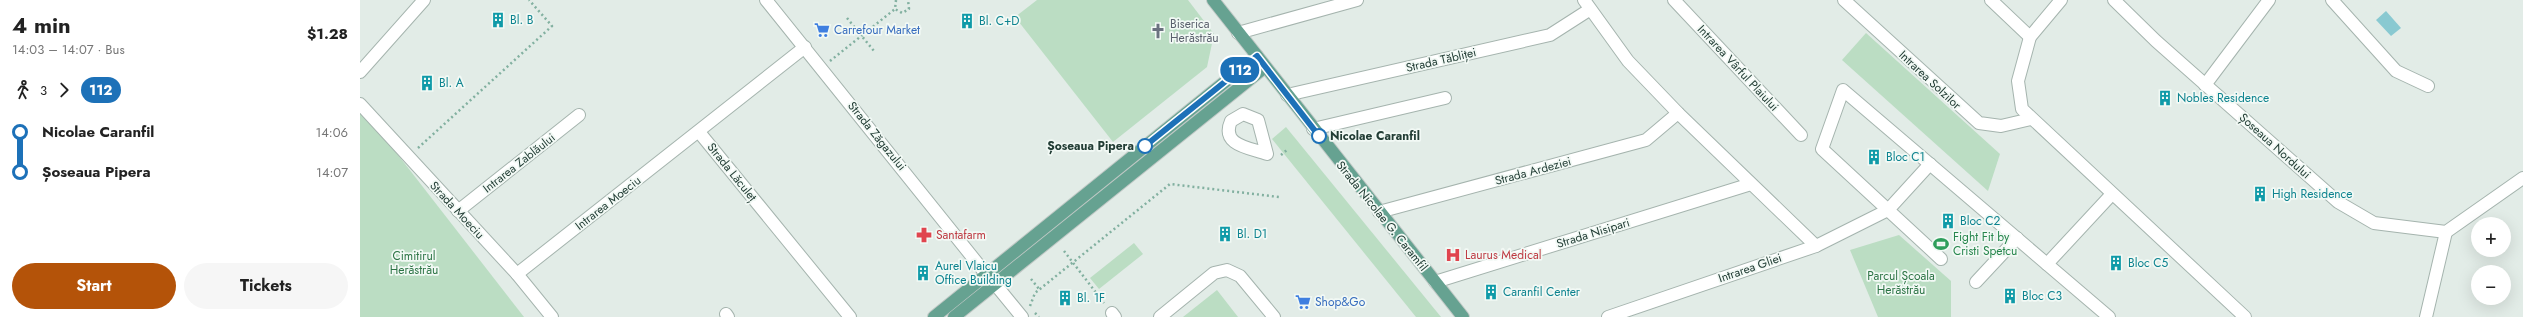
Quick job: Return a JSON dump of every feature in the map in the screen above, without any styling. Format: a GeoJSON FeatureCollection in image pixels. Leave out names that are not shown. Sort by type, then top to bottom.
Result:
{"type":"FeatureCollection","features":[{"type":"Feature","properties":{"kind":"main road","name":"Strada Nicolae G. Caramfil"},"geometry":{"type":"LineString","coordinates":[[1213,0],[1313,129],[1463,317]]}},
{"type":"Feature","properties":{"kind":"main road"},"geometry":{"type":"LineString","coordinates":[[934,317],[1257,56]]}},
{"type":"Feature","properties":{"kind":"main road"},"geometry":{"type":"LineString","coordinates":[[954,317],[1265,67]]}},
{"type":"Feature","properties":{"kind":"street"},"geometry":{"type":"LineString","coordinates":[[360,72],[424,0]]}},
{"type":"Feature","properties":{"kind":"street","name":"Strada Zăgazului"},"geometry":{"type":"LineString","coordinates":[[766,0],[986,274]]}},
{"type":"Feature","properties":{"kind":"street"},"geometry":{"type":"LineString","coordinates":[[1238,33],[1357,0]]}},
{"type":"Feature","properties":{"kind":"street","name":"Intrarea Vârful Plaiului"},"geometry":{"type":"LineString","coordinates":[[1674,0],[1801,135]]}},
{"type":"Feature","properties":{"kind":"street","name":"Intrarea Solzilor"},"geometry":{"type":"LineString","coordinates":[[1844,0],[1979,123],[2001,126],[2031,119]]}},
{"type":"Feature","properties":{"kind":"street"},"geometry":{"type":"LineString","coordinates":[[1991,0],[2030,37]]}},
{"type":"Feature","properties":{"kind":"street"},"geometry":{"type":"LineString","coordinates":[[2061,0],[2030,37],[2018,81],[2022,109],[2245,317]]}},
{"type":"Feature","properties":{"kind":"street","name":"Șoseaua Nordului"},"geometry":{"type":"LineString","coordinates":[[2114,0],[2206,85],[2338,202],[2359,216],[2374,223],[2446,232]]}},
{"type":"Feature","properties":{"kind":"street"},"geometry":{"type":"LineString","coordinates":[[2206,85],[2269,0]]}},
{"type":"Feature","properties":{"kind":"street"},"geometry":{"type":"LineString","coordinates":[[2332,0],[2396,70],[2428,86]]}},
{"type":"Feature","properties":{"kind":"street"},"geometry":{"type":"LineString","coordinates":[[1586,5],[1628,61],[1678,113],[1816,246]]}},
{"type":"Feature","properties":{"kind":"street","name":"Strada Tăbliței"},"geometry":{"type":"LineString","coordinates":[[1287,95],[1550,35],[1586,5]]}},
{"type":"Feature","properties":{"kind":"street","name":"Strada Lăculeț"},"geometry":{"type":"LineString","coordinates":[[805,47],[699,132],[850,317]]}},
{"type":"Feature","properties":{"kind":"street"},"geometry":{"type":"LineString","coordinates":[[1941,259],[1822,148],[1843,90],[2109,317]]}},
{"type":"Feature","properties":{"kind":"street"},"geometry":{"type":"LineString","coordinates":[[1313,129],[1445,98]]}},
{"type":"Feature","properties":{"kind":"street","name":"Strada Moeciu"},"geometry":{"type":"LineString","coordinates":[[360,104],[517,274],[552,317]]}},
{"type":"Feature","properties":{"kind":"street","name":"Strada Ardeziei"},"geometry":{"type":"LineString","coordinates":[[1379,212],[1646,140],[1678,113]]}},
{"type":"Feature","properties":{"kind":"street","name":"Intrarea Zablăului"},"geometry":{"type":"LineString","coordinates":[[458,211],[579,115]]}},
{"type":"Feature","properties":{"kind":"street","name":"Intrarea Moeciu"},"geometry":{"type":"LineString","coordinates":[[517,274],[699,132]]}},
{"type":"Feature","properties":{"kind":"street"},"geometry":{"type":"LineString","coordinates":[[1888,210],[1930,164]]}},
{"type":"Feature","properties":{"kind":"street"},"geometry":{"type":"LineString","coordinates":[[2426,317],[2446,232],[2523,178]]}},
{"type":"Feature","properties":{"kind":"street","name":"Strada Nisipari"},"geometry":{"type":"LineString","coordinates":[[1435,282],[1751,184]]}},
{"type":"Feature","properties":{"kind":"street"},"geometry":{"type":"LineString","coordinates":[[2046,264],[2112,194]]}},
{"type":"Feature","properties":{"kind":"street","name":"Intrarea Gliei"},"geometry":{"type":"LineString","coordinates":[[1608,317],[1816,246],[1888,210]]}},
{"type":"Feature","properties":{"kind":"street"},"geometry":{"type":"LineString","coordinates":[[1976,282],[2017,238]]}},
{"type":"Feature","properties":{"kind":"street"},"geometry":{"type":"LineString","coordinates":[[1160,317],[1214,273],[1227,270],[1240,276],[1274,317]]}},
{"type":"Feature","properties":{"kind":"street"},"geometry":{"type":"LineString","coordinates":[[995,284],[1022,317]]}},
{"type":"Feature","properties":{"kind":"path"},"geometry":{"type":"LineString","coordinates":[[408,157],[552,26],[529,0]]}},
{"type":"Feature","properties":{"kind":"path"},"geometry":{"type":"LineString","coordinates":[[822,68],[895,9],[896,0]]}},
{"type":"Feature","properties":{"kind":"path"},"geometry":{"type":"LineString","coordinates":[[895,9],[902,13],[906,12],[910,5],[908,0]]}},
{"type":"Feature","properties":{"kind":"path"},"geometry":{"type":"LineString","coordinates":[[847,18],[874,51]]}},
{"type":"Feature","properties":{"kind":"path"},"geometry":{"type":"LineString","coordinates":[[1281,155],[1288,149]]}},
{"type":"Feature","properties":{"kind":"path"},"geometry":{"type":"LineString","coordinates":[[1039,317],[1030,306],[1034,293],[1170,184],[1279,197]]}},
{"type":"Feature","properties":{"kind":"path"},"geometry":{"type":"LineString","coordinates":[[1064,252],[1113,315]]}},
{"type":"Feature","properties":{"kind":"path"},"geometry":{"type":"LineString","coordinates":[[1031,279],[1039,289]]}},
{"type":"Feature","properties":{"kind":"green space"},"geometry":{"type":"Polygon","coordinates":[[[1037,0],[1188,0],[1214,34],[1207,67],[1113,142],[1015,17],[1037,0]]]}},
{"type":"Feature","properties":{"kind":"green space"},"geometry":{"type":"Polygon","coordinates":[[[1866,33],[2000,154],[1988,191],[1842,60],[1866,33]]]}},
{"type":"Feature","properties":{"kind":"green space","name":"Cimitirul Herăstrău"},"geometry":{"type":"Polygon","coordinates":[[[360,106],[524,317],[360,317],[360,106]]]}},
{"type":"Feature","properties":{"kind":"green space"},"geometry":{"type":"Polygon","coordinates":[[[1286,127],[1441,317],[1416,317],[1272,139],[1286,127]]]}},
{"type":"Feature","properties":{"kind":"green space","name":"Parcul Școala Herăstrău"},"geometry":{"type":"Polygon","coordinates":[[[1899,235],[1951,281],[1951,317],[1878,317],[1850,250],[1899,235]]]}},
{"type":"Feature","properties":{"kind":"green space"},"geometry":{"type":"Polygon","coordinates":[[[1134,243],[1143,254],[1099,289],[1090,278],[1134,243]]]}},
{"type":"Feature","properties":{"kind":"green space"},"geometry":{"type":"Polygon","coordinates":[[[1217,290],[1238,317],[1183,317],[1217,290]]]}},
{"type":"Feature","properties":{"kind":"water"},"geometry":{"type":"Polygon","coordinates":[[[2386,11],[2401,28],[2391,36],[2376,20],[2386,11]]]}},
{"type":"Feature","properties":{"kind":"bus line","name":"112"},"geometry":{"type":"LineString","coordinates":[[1145,146],[1257,56],[1319,136]]}},
{"type":"Feature","properties":{"kind":"place","name":"Bl. B"},"geometry":{"type":"Point","coordinates":[498,20]}},
{"type":"Feature","properties":{"kind":"place","name":"Bl. C+D"},"geometry":{"type":"Point","coordinates":[967,21]}},
{"type":"Feature","properties":{"kind":"place","name":"Carrefour Market"},"geometry":{"type":"Point","coordinates":[822,30]}},
{"type":"Feature","properties":{"kind":"place","name":"Biserica Herăstrău"},"geometry":{"type":"Point","coordinates":[1158,31]}},
{"type":"Feature","properties":{"kind":"place","name":"Bl. A"},"geometry":{"type":"Point","coordinates":[427,83]}},
{"type":"Feature","properties":{"kind":"place","name":"Nobles Residence"},"geometry":{"type":"Point","coordinates":[2165,98]}},
{"type":"Feature","properties":{"kind":"place","name":"Nicolae Caranfil"},"geometry":{"type":"Point","coordinates":[1319,136]}},
{"type":"Feature","properties":{"kind":"place","name":"Șoseaua Pipera"},"geometry":{"type":"Point","coordinates":[1145,146]}},
{"type":"Feature","properties":{"kind":"place","name":"Bloc C1"},"geometry":{"type":"Point","coordinates":[1874,157]}},
{"type":"Feature","properties":{"kind":"place","name":"High Residence"},"geometry":{"type":"Point","coordinates":[2260,194]}},
{"type":"Feature","properties":{"kind":"place","name":"Bloc C2"},"geometry":{"type":"Point","coordinates":[1948,221]}},
{"type":"Feature","properties":{"kind":"place","name":"Bl. D1"},"geometry":{"type":"Point","coordinates":[1225,234]}},
{"type":"Feature","properties":{"kind":"place","name":"Santafarm"},"geometry":{"type":"Point","coordinates":[924,235]}},
{"type":"Feature","properties":{"kind":"place","name":"Fight Fit by Cristi Spetcu"},"geometry":{"type":"Point","coordinates":[1941,244]}},
{"type":"Feature","properties":{"kind":"place","name":"Laurus Medical"},"geometry":{"type":"Point","coordinates":[1453,255]}},
{"type":"Feature","properties":{"kind":"place","name":"Bloc C5"},"geometry":{"type":"Point","coordinates":[2116,263]}},
{"type":"Feature","properties":{"kind":"place","name":"Aurel Vlaicu Office Building"},"geometry":{"type":"Point","coordinates":[923,273]}},
{"type":"Feature","properties":{"kind":"place","name":"Caranfil Center"},"geometry":{"type":"Point","coordinates":[1491,292]}},
{"type":"Feature","properties":{"kind":"place","name":"Bloc C3"},"geometry":{"type":"Point","coordinates":[2010,296]}},
{"type":"Feature","properties":{"kind":"place","name":"Bl. 1F"},"geometry":{"type":"Point","coordinates":[1065,298]}},
{"type":"Feature","properties":{"kind":"place","name":"Shop&Go"},"geometry":{"type":"Point","coordinates":[1303,302]}}]}
